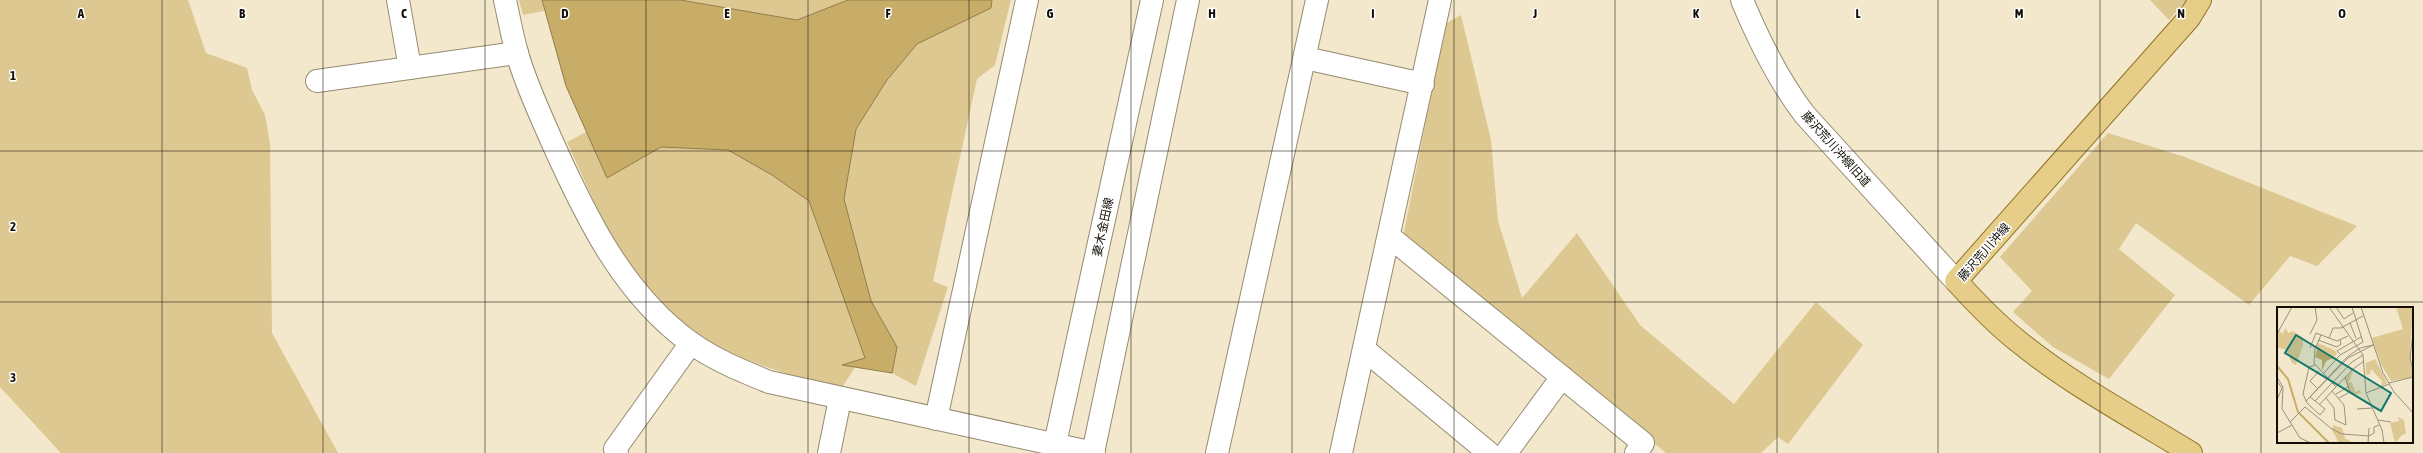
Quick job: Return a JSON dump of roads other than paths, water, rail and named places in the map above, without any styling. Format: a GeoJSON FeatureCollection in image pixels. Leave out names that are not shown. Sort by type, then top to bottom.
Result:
{"type":"FeatureCollection","features":[{"type":"Feature","properties":{"kind":"main road","name":"藤沢荒川沖線"},"geometry":{"type":"LineString","coordinates":[[2191,453],[2063,374],[2019,343],[1982,310],[1956,281],[2189,18],[2200,0]]}},
{"type":"Feature","properties":{"kind":"street"},"geometry":{"type":"LineString","coordinates":[[398,0],[410,68]]}},
{"type":"Feature","properties":{"kind":"street"},"geometry":{"type":"LineString","coordinates":[[505,0],[517,53],[566,171],[611,257],[645,302],[691,343],[730,366],[769,382],[840,399],[936,419],[1054,449],[1093,453],[1188,0]]}},
{"type":"Feature","properties":{"kind":"street"},"geometry":{"type":"LineString","coordinates":[[936,419],[1027,0]]}},
{"type":"Feature","properties":{"kind":"street","name":"妻木金田線"},"geometry":{"type":"LineString","coordinates":[[1054,449],[1152,0]]}},
{"type":"Feature","properties":{"kind":"street"},"geometry":{"type":"LineString","coordinates":[[1218,453],[1317,0]]}},
{"type":"Feature","properties":{"kind":"street"},"geometry":{"type":"LineString","coordinates":[[1341,453],[1390,237],[1440,0]]}},
{"type":"Feature","properties":{"kind":"street","name":"藤沢荒川沖線旧道"},"geometry":{"type":"LineString","coordinates":[[1742,0],[1759,40],[1790,96],[1805,115],[1956,281]]}},
{"type":"Feature","properties":{"kind":"street"},"geometry":{"type":"LineString","coordinates":[[317,81],[517,53]]}},
{"type":"Feature","properties":{"kind":"street"},"geometry":{"type":"LineString","coordinates":[[1305,58],[1423,84]]}},
{"type":"Feature","properties":{"kind":"street"},"geometry":{"type":"LineString","coordinates":[[1390,237],[1643,443],[1636,453]]}},
{"type":"Feature","properties":{"kind":"street"},"geometry":{"type":"LineString","coordinates":[[617,453],[615,449],[691,343]]}},
{"type":"Feature","properties":{"kind":"street"},"geometry":{"type":"LineString","coordinates":[[1365,350],[1489,453]]}},
{"type":"Feature","properties":{"kind":"street"},"geometry":{"type":"LineString","coordinates":[[1506,453],[1562,377]]}},
{"type":"Feature","properties":{"kind":"street"},"geometry":{"type":"LineString","coordinates":[[829,453],[840,399]]}}]}
